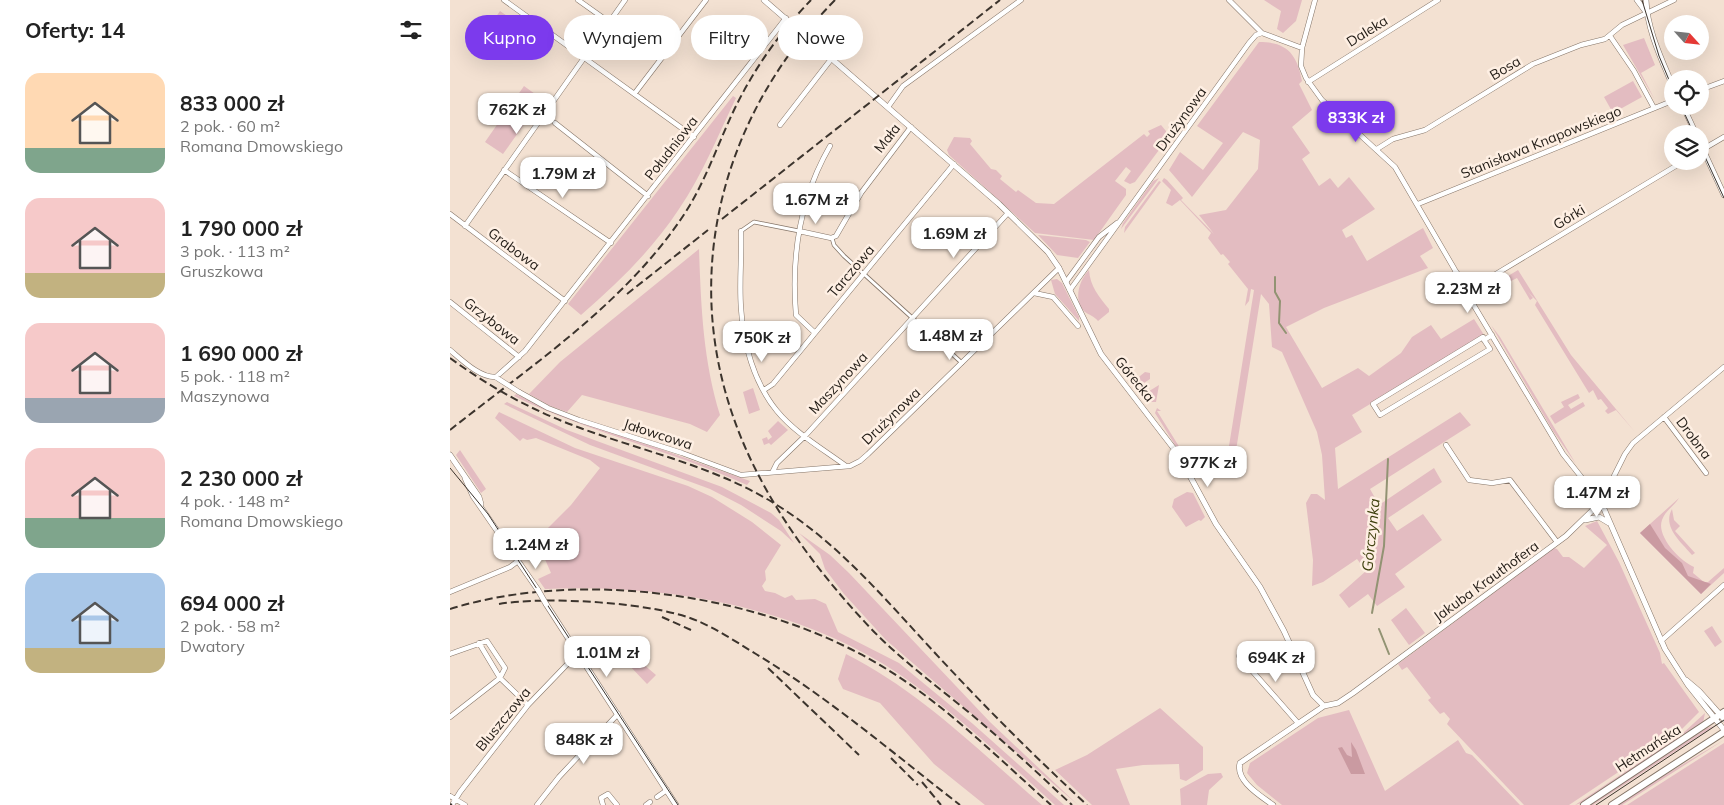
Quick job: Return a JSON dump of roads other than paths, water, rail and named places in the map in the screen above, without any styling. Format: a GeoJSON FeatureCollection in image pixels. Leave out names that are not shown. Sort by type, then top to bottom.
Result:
{"type":"FeatureCollection","features":[{"type":"Feature","properties":{"kind":"main road","name":"Hetmańska"},"geometry":{"type":"LineString","coordinates":[[1584,805],[1721,716]]}},
{"type":"Feature","properties":{"kind":"main road","name":"Hetmańska"},"geometry":{"type":"LineString","coordinates":[[1612,805],[1724,731]]}},
{"type":"Feature","properties":{"kind":"street"},"geometry":{"type":"LineString","coordinates":[[504,0],[564,42]]}},
{"type":"Feature","properties":{"kind":"street"},"geometry":{"type":"LineString","coordinates":[[578,0],[599,15]]}},
{"type":"Feature","properties":{"kind":"street"},"geometry":{"type":"LineString","coordinates":[[614,15],[625,0]]}},
{"type":"Feature","properties":{"kind":"street"},"geometry":{"type":"LineString","coordinates":[[635,93],[706,0]]}},
{"type":"Feature","properties":{"kind":"street","name":"Górecka"},"geometry":{"type":"LineString","coordinates":[[764,0],[782,15]]}},
{"type":"Feature","properties":{"kind":"street"},"geometry":{"type":"LineString","coordinates":[[888,107],[903,86],[1021,0]]}},
{"type":"Feature","properties":{"kind":"street"},"geometry":{"type":"LineString","coordinates":[[1229,0],[1262,33],[1302,48]]}},
{"type":"Feature","properties":{"kind":"street"},"geometry":{"type":"LineString","coordinates":[[1315,0],[1302,48],[1302,66],[1308,82],[1322,100],[1395,167],[1418,204],[1454,270],[1462,280],[1465,290],[1569,463],[1601,502],[1661,642],[1686,680],[1699,691],[1721,716],[1724,731]]}},
{"type":"Feature","properties":{"kind":"street","name":"Daleka"},"geometry":{"type":"LineString","coordinates":[[1308,82],[1438,0]]}},
{"type":"Feature","properties":{"kind":"street"},"geometry":{"type":"LineString","coordinates":[[1637,0],[1646,12],[1667,70]]}},
{"type":"Feature","properties":{"kind":"street"},"geometry":{"type":"LineString","coordinates":[[1646,0],[1646,12]]}},
{"type":"Feature","properties":{"kind":"street","name":"Bosa"},"geometry":{"type":"LineString","coordinates":[[1377,149],[1394,139],[1425,130],[1533,64],[1610,36],[1620,26],[1674,0]]}},
{"type":"Feature","properties":{"kind":"street","name":"Południowa"},"geometry":{"type":"LineString","coordinates":[[495,378],[519,357],[565,302],[778,28]]}},
{"type":"Feature","properties":{"kind":"street","name":"Drużynowa"},"geometry":{"type":"LineString","coordinates":[[1070,290],[1249,43],[1256,35],[1262,33]]}},
{"type":"Feature","properties":{"kind":"street"},"geometry":{"type":"LineString","coordinates":[[1610,36],[1634,71],[1654,108]]}},
{"type":"Feature","properties":{"kind":"street"},"geometry":{"type":"LineString","coordinates":[[465,226],[583,60]]}},
{"type":"Feature","properties":{"kind":"street"},"geometry":{"type":"LineString","coordinates":[[589,60],[694,137]]}},
{"type":"Feature","properties":{"kind":"street"},"geometry":{"type":"LineString","coordinates":[[780,124],[830,60]]}},
{"type":"Feature","properties":{"kind":"street","name":"Górecka"},"geometry":{"type":"LineString","coordinates":[[834,60],[954,164],[1048,252],[1059,268],[1101,354],[1176,450],[1216,524],[1260,588],[1284,631],[1313,695],[1324,706]]}},
{"type":"Feature","properties":{"kind":"street"},"geometry":{"type":"LineString","coordinates":[[1709,87],[1724,81]]}},
{"type":"Feature","properties":{"kind":"street","name":"Stanisława Knapowskiego"},"geometry":{"type":"LineString","coordinates":[[1418,204],[1664,104]]}},
{"type":"Feature","properties":{"kind":"street"},"geometry":{"type":"LineString","coordinates":[[555,123],[648,196]]}},
{"type":"Feature","properties":{"kind":"street","name":"Mała"},"geometry":{"type":"LineString","coordinates":[[832,238],[836,235],[861,193],[911,126]]}},
{"type":"Feature","properties":{"kind":"street"},"geometry":{"type":"LineString","coordinates":[[1709,144],[1724,137]]}},
{"type":"Feature","properties":{"kind":"street"},"geometry":{"type":"LineString","coordinates":[[815,333],[796,315],[794,277],[799,232],[808,194],[819,165],[830,146]]}},
{"type":"Feature","properties":{"kind":"street","name":"Tarczowa"},"geometry":{"type":"LineString","coordinates":[[764,390],[774,384],[954,164]]}},
{"type":"Feature","properties":{"kind":"street"},"geometry":{"type":"LineString","coordinates":[[1709,164],[1724,195]]}},
{"type":"Feature","properties":{"kind":"street"},"geometry":{"type":"LineString","coordinates":[[504,170],[611,243]]}},
{"type":"Feature","properties":{"kind":"street","name":"Górki"},"geometry":{"type":"LineString","coordinates":[[1465,290],[1669,170]]}},
{"type":"Feature","properties":{"kind":"street","name":"Maszynowa"},"geometry":{"type":"LineString","coordinates":[[805,436],[1008,213]]}},
{"type":"Feature","properties":{"kind":"street","name":"Grabowa"},"geometry":{"type":"LineString","coordinates":[[450,214],[565,302]]}},
{"type":"Feature","properties":{"kind":"street","name":"Drużynowa"},"geometry":{"type":"LineString","coordinates":[[1066,282],[1099,237],[1120,221]]}},
{"type":"Feature","properties":{"kind":"street"},"geometry":{"type":"LineString","coordinates":[[846,466],[805,436],[777,412],[754,369],[745,338],[740,308],[741,231],[754,222],[832,238],[836,248],[962,363]]}},
{"type":"Feature","properties":{"kind":"street","name":"Drużynowa"},"geometry":{"type":"LineString","coordinates":[[846,466],[860,461],[1059,268]]}},
{"type":"Feature","properties":{"kind":"street"},"geometry":{"type":"LineString","coordinates":[[1034,292],[1053,296],[1078,326]]}},
{"type":"Feature","properties":{"kind":"street","name":"Grzybowa"},"geometry":{"type":"LineString","coordinates":[[450,302],[519,357]]}},
{"type":"Feature","properties":{"kind":"street"},"geometry":{"type":"LineString","coordinates":[[1484,340],[1492,335]]}},
{"type":"Feature","properties":{"kind":"street"},"geometry":{"type":"LineString","coordinates":[[1483,337],[1484,340],[1490,349],[1380,415],[1373,404],[1483,337]]}},
{"type":"Feature","properties":{"kind":"street","name":"Jałowcowa"},"geometry":{"type":"LineString","coordinates":[[450,350],[484,375],[495,378],[527,397],[579,420],[682,453],[741,475],[751,476],[773,471],[846,466]]}},
{"type":"Feature","properties":{"kind":"street","name":"Jakuba Krauthofera"},"geometry":{"type":"LineString","coordinates":[[1324,706],[1330,706],[1347,698],[1584,521],[1601,502],[1629,448],[1724,367]]}},
{"type":"Feature","properties":{"kind":"street","name":"Drobna"},"geometry":{"type":"LineString","coordinates":[[1664,417],[1706,473]]}},
{"type":"Feature","properties":{"kind":"street"},"geometry":{"type":"LineString","coordinates":[[773,471],[777,463],[805,436]]}},
{"type":"Feature","properties":{"kind":"street"},"geometry":{"type":"LineString","coordinates":[[1446,445],[1469,480],[1492,482],[1510,480],[1557,542]]}},
{"type":"Feature","properties":{"kind":"street"},"geometry":{"type":"LineString","coordinates":[[450,456],[465,478],[471,492],[538,590],[676,805]]}},
{"type":"Feature","properties":{"kind":"street"},"geometry":{"type":"LineString","coordinates":[[1584,521],[1599,517],[1611,525]]}},
{"type":"Feature","properties":{"kind":"street"},"geometry":{"type":"LineString","coordinates":[[450,592],[508,568],[518,561]]}},
{"type":"Feature","properties":{"kind":"street"},"geometry":{"type":"LineString","coordinates":[[1661,642],[1724,584]]}},
{"type":"Feature","properties":{"kind":"street"},"geometry":{"type":"LineString","coordinates":[[450,654],[479,643],[489,642],[504,664],[504,672],[500,678],[450,717]]}},
{"type":"Feature","properties":{"kind":"street"},"geometry":{"type":"LineString","coordinates":[[479,643],[500,678],[528,705]]}},
{"type":"Feature","properties":{"kind":"street","name":"Bluszczowa"},"geometry":{"type":"LineString","coordinates":[[452,805],[528,705],[578,653]]}},
{"type":"Feature","properties":{"kind":"street"},"geometry":{"type":"LineString","coordinates":[[1239,656],[1298,723]]}},
{"type":"Feature","properties":{"kind":"street"},"geometry":{"type":"LineString","coordinates":[[1273,805],[1246,781],[1239,766],[1244,759],[1324,706]]}},
{"type":"Feature","properties":{"kind":"street"},"geometry":{"type":"LineString","coordinates":[[537,805],[618,714]]}},
{"type":"Feature","properties":{"kind":"street"},"geometry":{"type":"LineString","coordinates":[[657,797],[667,790]]}},
{"type":"Feature","properties":{"kind":"street"},"geometry":{"type":"LineString","coordinates":[[603,805],[601,798],[608,794],[617,805]]}},
{"type":"Feature","properties":{"kind":"street"},"geometry":{"type":"LineString","coordinates":[[450,796],[465,805]]}},
{"type":"Feature","properties":{"kind":"street"},"geometry":{"type":"LineString","coordinates":[[540,800],[544,805]]}},
{"type":"Feature","properties":{"kind":"waterway","name":"Górczynka"},"geometry":{"type":"LineString","coordinates":[[1275,277],[1275,292],[1280,301],[1279,323],[1286,333]]}},
{"type":"Feature","properties":{"kind":"waterway","name":"Górczynka"},"geometry":{"type":"LineString","coordinates":[[1372,613],[1384,546],[1388,459]]}},
{"type":"Feature","properties":{"kind":"waterway","name":"Górczynka"},"geometry":{"type":"LineString","coordinates":[[1379,629],[1389,654]]}},
{"type":"Feature","properties":{"kind":"tram line"},"geometry":{"type":"LineString","coordinates":[[1642,0],[1665,70]]}},
{"type":"Feature","properties":{"kind":"tram line"},"geometry":{"type":"LineString","coordinates":[[1685,115],[1690,125]]}},
{"type":"Feature","properties":{"kind":"tram line"},"geometry":{"type":"LineString","coordinates":[[1709,166],[1724,198]]}},
{"type":"Feature","properties":{"kind":"tram line"},"geometry":{"type":"LineString","coordinates":[[450,468],[488,514],[678,805]]}},
{"type":"Feature","properties":{"kind":"tram line"},"geometry":{"type":"LineString","coordinates":[[1596,805],[1724,720]]}},
{"type":"Feature","properties":{"kind":"railway"},"geometry":{"type":"LineString","coordinates":[[450,430],[545,356],[607,304],[635,276],[661,245],[693,200],[730,118],[752,76],[789,24],[811,0]]}},
{"type":"Feature","properties":{"kind":"railway"},"geometry":{"type":"LineString","coordinates":[[835,0],[797,44],[765,91],[740,142],[723,195],[713,250],[712,306],[718,362],[734,419],[745,447],[772,500],[806,551],[843,598],[890,647],[990,730],[1072,805]]}},
{"type":"Feature","properties":{"kind":"railway"},"geometry":{"type":"LineString","coordinates":[[722,219],[1000,0]]}},
{"type":"Feature","properties":{"kind":"railway"},"geometry":{"type":"LineString","coordinates":[[627,294],[708,230]]}},
{"type":"Feature","properties":{"kind":"railway"},"geometry":{"type":"LineString","coordinates":[[450,358],[495,388],[542,413],[725,478],[749,489],[796,517],[839,552],[878,591],[953,673],[1087,805]]}},
{"type":"Feature","properties":{"kind":"railway"},"geometry":{"type":"LineString","coordinates":[[450,609],[503,596],[559,590],[617,590],[675,596],[733,607],[788,623],[841,644],[888,670],[910,685],[972,734],[1051,805]]}},
{"type":"Feature","properties":{"kind":"railway"},"geometry":{"type":"LineString","coordinates":[[499,604],[572,601],[630,605],[681,615],[700,622],[736,641],[809,689],[860,726],[960,805]]}},
{"type":"Feature","properties":{"kind":"railway"},"geometry":{"type":"LineString","coordinates":[[662,617],[691,630]]}},
{"type":"Feature","properties":{"kind":"railway"},"geometry":{"type":"LineString","coordinates":[[768,668],[859,755]]}},
{"type":"Feature","properties":{"kind":"railway"},"geometry":{"type":"LineString","coordinates":[[891,758],[918,785]]}},
{"type":"Feature","properties":{"kind":"railway"},"geometry":{"type":"LineString","coordinates":[[922,782],[941,805]]}}]}
